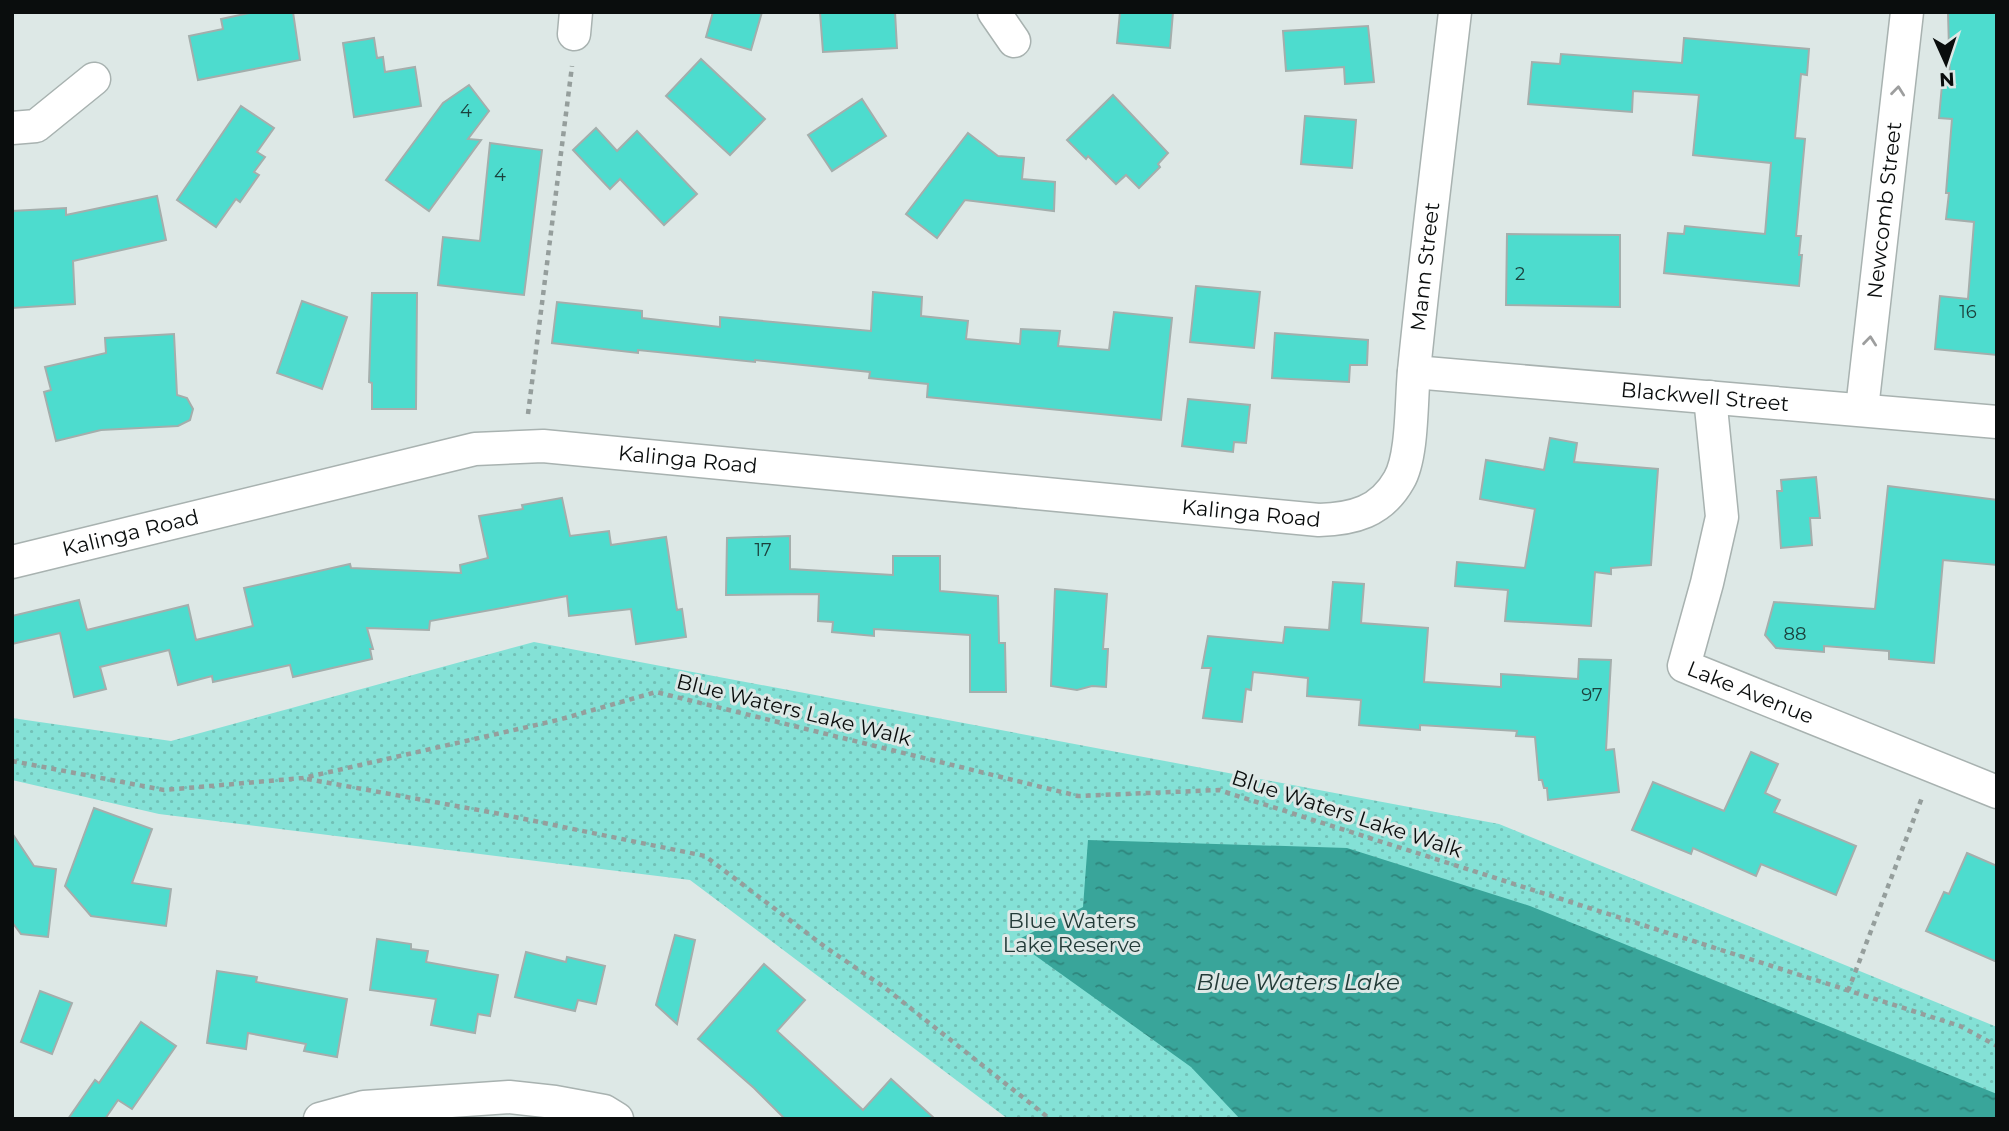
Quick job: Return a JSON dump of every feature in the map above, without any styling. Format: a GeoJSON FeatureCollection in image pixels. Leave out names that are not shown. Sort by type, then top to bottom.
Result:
{"type":"FeatureCollection","features":[{"type":"Feature","properties":{"kind":"street"},"geometry":{"type":"LineString","coordinates":[[994,12],[1014,41]]}},
{"type":"Feature","properties":{"kind":"street","name":"Mann Street"},"geometry":{"type":"LineString","coordinates":[[1371,509],[1389,497],[1401,477],[1408,452],[1414,372],[1455,12]]}},
{"type":"Feature","properties":{"kind":"street","name":"Newcomb Street"},"geometry":{"type":"LineString","coordinates":[[1862,409],[1906,12]]}},
{"type":"Feature","properties":{"kind":"street"},"geometry":{"type":"LineString","coordinates":[[12,128],[36,125],[94,79]]}},
{"type":"Feature","properties":{"kind":"street","name":"Blackwell Street"},"geometry":{"type":"LineString","coordinates":[[1414,372],[1997,422]]}},
{"type":"Feature","properties":{"kind":"street","name":"Lake Avenue"},"geometry":{"type":"LineString","coordinates":[[1710,397],[1722,517],[1684,666],[1997,792]]}},
{"type":"Feature","properties":{"kind":"street","name":"Kalinga Road"},"geometry":{"type":"LineString","coordinates":[[12,562],[475,449],[543,446],[1319,520],[1346,520],[1371,509]]}},
{"type":"Feature","properties":{"kind":"street"},"geometry":{"type":"LineString","coordinates":[[320,1119],[364,1107],[509,1097],[604,1111],[617,1119]]}},
{"type":"Feature","properties":{"kind":"path"},"geometry":{"type":"LineString","coordinates":[[523,447],[573,61],[575,23]]}},
{"type":"Feature","properties":{"kind":"path","name":"Blue Waters Lake Walk"},"geometry":{"type":"LineString","coordinates":[[12,761],[164,790],[303,778],[558,720],[656,692],[1078,796],[1219,790],[1960,1026],[1997,1046]]}},
{"type":"Feature","properties":{"kind":"path"},"geometry":{"type":"LineString","coordinates":[[1848,990],[1934,767]]}},
{"type":"Feature","properties":{"kind":"path","name":"Blue Waters Lake Walk"},"geometry":{"type":"LineString","coordinates":[[303,778],[495,813],[705,856],[828,949],[884,986],[1050,1119]]}},
{"type":"Feature","properties":{"kind":"green space","name":"Blue Waters Lake Reserve"},"geometry":{"type":"Polygon","coordinates":[[[534,642],[1499,824],[1997,1027],[1997,1119],[1008,1119],[690,880],[159,814],[12,780],[12,718],[171,741],[534,642]]]}},
{"type":"Feature","properties":{"kind":"water","name":"Blue Waters Lake"},"geometry":{"type":"Polygon","coordinates":[[[1088,840],[1347,848],[1530,906],[1997,1094],[1997,1119],[1240,1119],[1191,1067],[1015,941],[1083,907],[1088,840]]]}},
{"type":"Feature","properties":{"kind":"building"},"geometry":{"type":"Polygon","coordinates":[[[254,12],[293,12],[300,60],[198,80],[189,36],[223,29],[221,19],[254,12]]]}},
{"type":"Feature","properties":{"kind":"building"},"geometry":{"type":"Polygon","coordinates":[[[713,12],[762,12],[751,50],[706,37],[713,12]]]}},
{"type":"Feature","properties":{"kind":"building"},"geometry":{"type":"Polygon","coordinates":[[[820,12],[895,12],[897,48],[823,52],[820,12]]]}},
{"type":"Feature","properties":{"kind":"building"},"geometry":{"type":"Polygon","coordinates":[[[1120,12],[1173,12],[1170,48],[1117,43],[1120,12]]]}},
{"type":"Feature","properties":{"kind":"building"},"geometry":{"type":"Polygon","coordinates":[[[1948,12],[1997,12],[1997,355],[1935,349],[1940,296],[1968,299],[1974,222],[1946,219],[1952,119],[1939,118],[1942,85],[1950,85],[1948,12]]]}},
{"type":"Feature","properties":{"kind":"building"},"geometry":{"type":"Polygon","coordinates":[[[1368,26],[1374,82],[1345,84],[1344,67],[1286,71],[1283,31],[1368,26]]]}},
{"type":"Feature","properties":{"kind":"building"},"geometry":{"type":"Polygon","coordinates":[[[374,38],[377,58],[383,57],[385,72],[415,67],[421,106],[354,117],[343,43],[374,38]]]}},
{"type":"Feature","properties":{"kind":"building"},"geometry":{"type":"Polygon","coordinates":[[[1684,38],[1809,49],[1807,75],[1801,74],[1795,138],[1805,139],[1796,236],[1801,236],[1799,286],[1664,273],[1668,233],[1684,234],[1685,226],[1765,234],[1771,163],[1693,155],[1699,95],[1633,91],[1632,112],[1528,104],[1532,62],[1560,64],[1561,54],[1682,63],[1684,38]]]}},
{"type":"Feature","properties":{"kind":"building"},"geometry":{"type":"Polygon","coordinates":[[[701,59],[765,119],[730,155],[666,96],[701,59]]]}},
{"type":"Feature","properties":{"kind":"building"},"geometry":{"type":"Polygon","coordinates":[[[469,85],[489,111],[468,139],[481,140],[429,211],[386,180],[443,103],[469,85]]]}},
{"type":"Feature","properties":{"kind":"building"},"geometry":{"type":"Polygon","coordinates":[[[1113,95],[1168,153],[1158,164],[1160,167],[1139,188],[1126,175],[1116,184],[1088,156],[1086,159],[1067,140],[1113,95]]]}},
{"type":"Feature","properties":{"kind":"building"},"geometry":{"type":"Polygon","coordinates":[[[862,99],[886,136],[832,171],[808,135],[862,99]]]}},
{"type":"Feature","properties":{"kind":"building"},"geometry":{"type":"Polygon","coordinates":[[[241,106],[274,128],[257,152],[265,157],[254,172],[259,175],[240,202],[236,199],[216,227],[177,200],[241,106]]]}},
{"type":"Feature","properties":{"kind":"building"},"geometry":{"type":"Polygon","coordinates":[[[1305,116],[1356,120],[1352,168],[1301,164],[1305,116]]]}},
{"type":"Feature","properties":{"kind":"building"},"geometry":{"type":"Polygon","coordinates":[[[596,128],[617,151],[637,131],[697,194],[664,225],[620,179],[610,189],[573,150],[596,128]]]}},
{"type":"Feature","properties":{"kind":"building"},"geometry":{"type":"Polygon","coordinates":[[[968,133],[998,156],[1024,158],[1022,179],[1055,182],[1054,211],[965,200],[937,238],[906,214],[968,133]]]}},
{"type":"Feature","properties":{"kind":"building"},"geometry":{"type":"Polygon","coordinates":[[[490,143],[542,150],[524,295],[438,285],[443,237],[480,241],[490,143]]]}},
{"type":"Feature","properties":{"kind":"building"},"geometry":{"type":"Polygon","coordinates":[[[157,196],[166,240],[73,261],[75,304],[12,308],[12,211],[66,208],[66,215],[157,196]]]}},
{"type":"Feature","properties":{"kind":"building"},"geometry":{"type":"Polygon","coordinates":[[[1507,234],[1620,235],[1620,307],[1506,305],[1507,234]]]}},
{"type":"Feature","properties":{"kind":"building"},"geometry":{"type":"Polygon","coordinates":[[[1196,286],[1260,292],[1254,348],[1190,342],[1196,286]]]}},
{"type":"Feature","properties":{"kind":"building"},"geometry":{"type":"Polygon","coordinates":[[[873,292],[922,297],[921,316],[968,321],[966,339],[1020,344],[1021,329],[1060,331],[1058,346],[1109,350],[1114,312],[1172,318],[1161,420],[927,397],[928,384],[869,378],[870,372],[638,350],[638,353],[552,343],[557,302],[642,311],[642,318],[720,327],[720,317],[871,331],[873,292]]]}},
{"type":"Feature","properties":{"kind":"building"},"geometry":{"type":"Polygon","coordinates":[[[372,293],[417,293],[416,409],[372,409],[372,383],[369,382],[372,293]]]}},
{"type":"Feature","properties":{"kind":"building"},"geometry":{"type":"Polygon","coordinates":[[[302,301],[347,317],[322,389],[277,373],[302,301]]]}},
{"type":"Feature","properties":{"kind":"building"},"geometry":{"type":"Polygon","coordinates":[[[1275,333],[1368,340],[1367,365],[1350,365],[1349,382],[1272,378],[1275,333]]]}},
{"type":"Feature","properties":{"kind":"building"},"geometry":{"type":"Polygon","coordinates":[[[174,334],[177,395],[187,398],[193,409],[190,420],[178,426],[101,430],[56,441],[44,392],[51,390],[45,367],[106,353],[105,338],[174,334]]]}},
{"type":"Feature","properties":{"kind":"building"},"geometry":{"type":"Polygon","coordinates":[[[1188,399],[1250,405],[1246,443],[1234,442],[1233,452],[1182,446],[1188,399]]]}},
{"type":"Feature","properties":{"kind":"building"},"geometry":{"type":"Polygon","coordinates":[[[1550,438],[1577,443],[1574,462],[1658,469],[1651,565],[1611,568],[1611,574],[1595,572],[1591,626],[1505,621],[1508,590],[1455,586],[1457,562],[1525,568],[1535,509],[1480,499],[1486,460],[1544,470],[1550,438]]]}},
{"type":"Feature","properties":{"kind":"building"},"geometry":{"type":"Polygon","coordinates":[[[1816,477],[1820,518],[1810,518],[1812,545],[1781,548],[1777,491],[1782,491],[1781,480],[1816,477]]]}},
{"type":"Feature","properties":{"kind":"building"},"geometry":{"type":"Polygon","coordinates":[[[1888,486],[1997,500],[1997,565],[1943,560],[1934,663],[1889,659],[1889,651],[1824,646],[1824,652],[1776,648],[1765,635],[1774,602],[1875,609],[1888,486]]]}},
{"type":"Feature","properties":{"kind":"building"},"geometry":{"type":"Polygon","coordinates":[[[562,498],[570,536],[609,531],[611,545],[666,537],[677,610],[682,609],[686,637],[636,644],[631,609],[569,616],[567,596],[430,621],[429,630],[367,628],[373,649],[370,649],[372,659],[293,677],[290,665],[213,682],[212,676],[178,685],[169,650],[100,667],[106,689],[74,697],[60,633],[12,644],[12,616],[79,600],[87,630],[188,605],[196,640],[253,626],[244,588],[350,564],[351,568],[461,573],[460,565],[488,558],[479,516],[523,509],[522,505],[562,498]]]}},
{"type":"Feature","properties":{"kind":"building"},"geometry":{"type":"Polygon","coordinates":[[[790,536],[790,569],[893,575],[893,556],[940,556],[940,591],[998,596],[999,643],[1005,643],[1006,692],[970,692],[970,635],[874,629],[874,636],[832,632],[833,622],[818,621],[819,594],[726,595],[727,538],[790,536]]]}},
{"type":"Feature","properties":{"kind":"building"},"geometry":{"type":"Polygon","coordinates":[[[1333,582],[1364,584],[1361,623],[1428,628],[1424,682],[1501,687],[1501,674],[1578,679],[1579,659],[1611,660],[1606,750],[1614,749],[1619,792],[1548,800],[1547,788],[1544,788],[1542,780],[1539,780],[1535,737],[1516,736],[1517,731],[1420,725],[1420,730],[1359,725],[1361,700],[1307,696],[1308,678],[1253,672],[1251,690],[1246,689],[1242,722],[1203,718],[1211,668],[1202,668],[1208,636],[1283,643],[1285,627],[1329,630],[1333,582]]]}},
{"type":"Feature","properties":{"kind":"building"},"geometry":{"type":"Polygon","coordinates":[[[1055,589],[1107,594],[1103,649],[1108,649],[1106,687],[1092,686],[1077,690],[1051,686],[1055,589]]]}},
{"type":"Feature","properties":{"kind":"building"},"geometry":{"type":"Polygon","coordinates":[[[1751,752],[1778,764],[1765,793],[1780,800],[1774,812],[1856,846],[1836,895],[1761,864],[1756,876],[1693,848],[1691,854],[1632,830],[1653,782],[1724,811],[1751,752]]]}},
{"type":"Feature","properties":{"kind":"building"},"geometry":{"type":"Polygon","coordinates":[[[94,808],[152,829],[132,883],[171,889],[166,926],[91,916],[65,886],[94,808]]]}},
{"type":"Feature","properties":{"kind":"building"},"geometry":{"type":"Polygon","coordinates":[[[12,833],[34,866],[56,869],[48,937],[21,934],[12,922],[12,833]]]}},
{"type":"Feature","properties":{"kind":"building"},"geometry":{"type":"Polygon","coordinates":[[[1967,853],[1997,866],[1997,962],[1926,931],[1944,892],[1949,894],[1967,853]]]}},
{"type":"Feature","properties":{"kind":"building"},"geometry":{"type":"Polygon","coordinates":[[[675,935],[695,940],[677,1024],[656,1005],[675,935]]]}},
{"type":"Feature","properties":{"kind":"building"},"geometry":{"type":"Polygon","coordinates":[[[377,939],[411,944],[411,949],[428,951],[426,962],[498,975],[490,1016],[478,1014],[475,1033],[431,1025],[436,999],[370,990],[377,939]]]}},
{"type":"Feature","properties":{"kind":"building"},"geometry":{"type":"Polygon","coordinates":[[[526,952],[566,962],[567,957],[605,966],[596,1004],[578,1000],[575,1011],[515,997],[526,952]]]}},
{"type":"Feature","properties":{"kind":"building"},"geometry":{"type":"Polygon","coordinates":[[[764,964],[805,1000],[777,1031],[863,1110],[891,1079],[935,1119],[785,1119],[698,1039],[764,964]]]}},
{"type":"Feature","properties":{"kind":"building"},"geometry":{"type":"Polygon","coordinates":[[[217,971],[257,977],[256,982],[347,999],[337,1057],[304,1051],[306,1044],[248,1033],[246,1049],[207,1043],[217,971]]]}},
{"type":"Feature","properties":{"kind":"building"},"geometry":{"type":"Polygon","coordinates":[[[40,991],[72,1003],[52,1054],[21,1042],[40,991]]]}},
{"type":"Feature","properties":{"kind":"building"},"geometry":{"type":"Polygon","coordinates":[[[141,1022],[176,1046],[132,1109],[118,1100],[105,1119],[68,1119],[95,1080],[99,1083],[141,1022]]]}}]}
